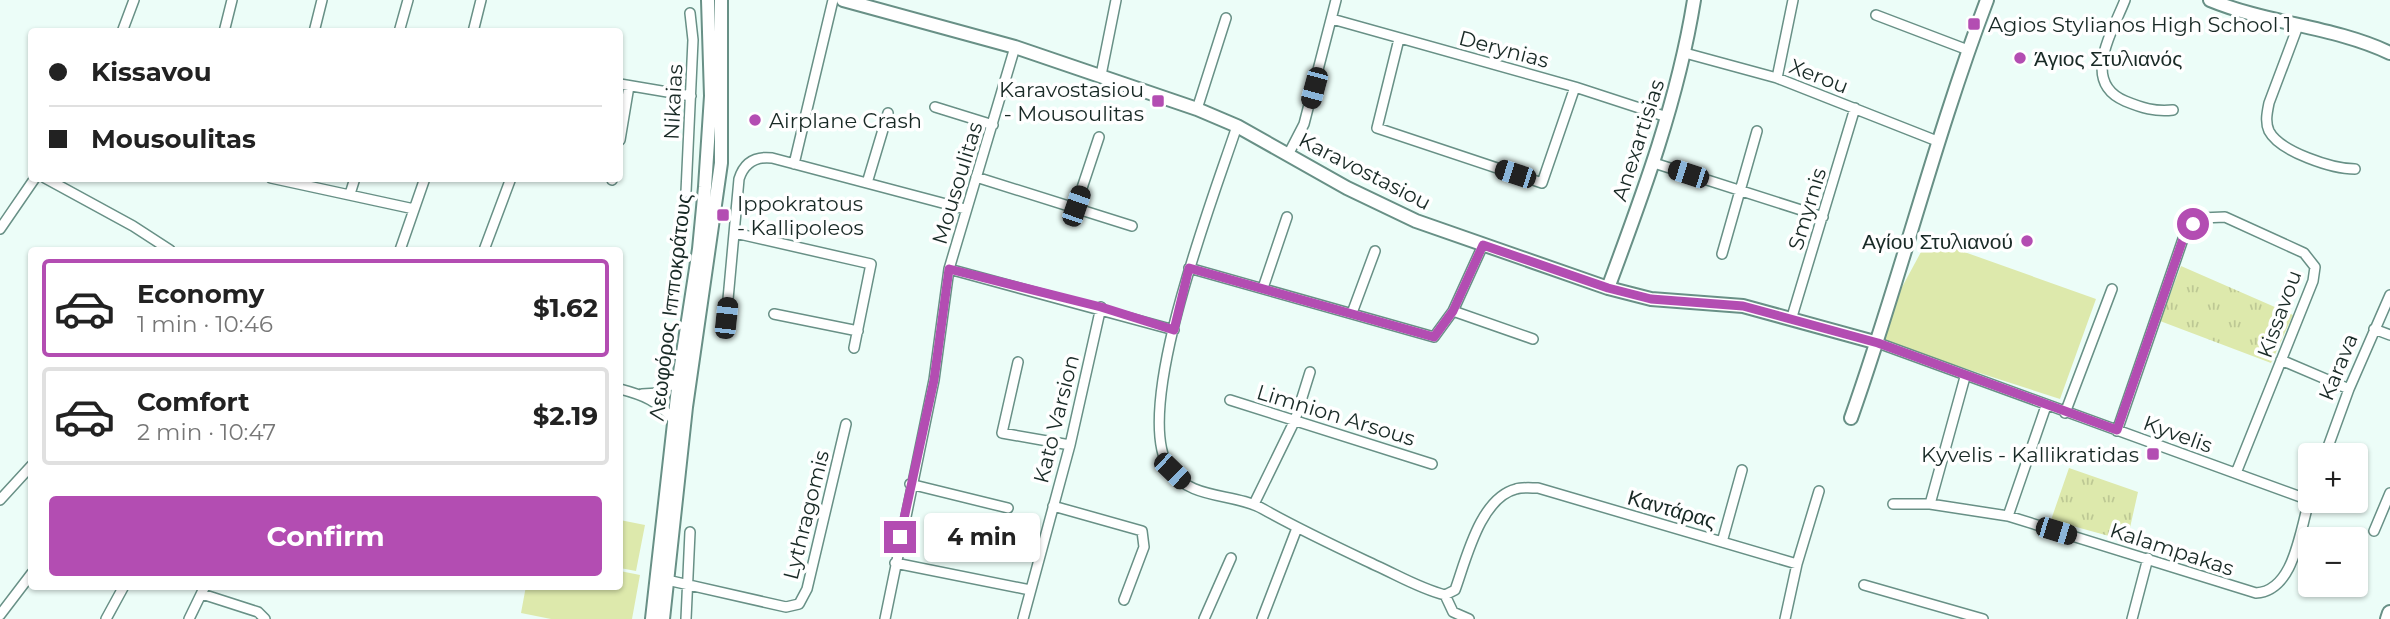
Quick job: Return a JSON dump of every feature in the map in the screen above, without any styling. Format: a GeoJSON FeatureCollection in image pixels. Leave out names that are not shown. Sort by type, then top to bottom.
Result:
{"type":"FeatureCollection","features":[{"type":"Feature","properties":{"kind":"main road"},"geometry":{"type":"LineString","coordinates":[[2388,619],[2390,613]]}},
{"type":"Feature","properties":{"kind":"street"},"geometry":{"type":"LineString","coordinates":[[124,28],[135,0]]}},
{"type":"Feature","properties":{"kind":"street"},"geometry":{"type":"LineString","coordinates":[[224,28],[232,0]]}},
{"type":"Feature","properties":{"kind":"street"},"geometry":{"type":"LineString","coordinates":[[315,28],[322,0]]}},
{"type":"Feature","properties":{"kind":"street"},"geometry":{"type":"LineString","coordinates":[[400,28],[408,0]]}},
{"type":"Feature","properties":{"kind":"street"},"geometry":{"type":"LineString","coordinates":[[474,28],[481,0]]}},
{"type":"Feature","properties":{"kind":"street"},"geometry":{"type":"LineString","coordinates":[[793,164],[833,0]]}},
{"type":"Feature","properties":{"kind":"street","name":"Karavostasiou"},"geometry":{"type":"LineString","coordinates":[[843,0],[878,5],[1015,47],[1197,108],[1237,126],[1347,188],[1416,221],[1608,288],[1651,299],[1743,306],[1878,343]]}},
{"type":"Feature","properties":{"kind":"street"},"geometry":{"type":"LineString","coordinates":[[1101,75],[1116,0]]}},
{"type":"Feature","properties":{"kind":"street"},"geometry":{"type":"LineString","coordinates":[[1289,153],[1304,124],[1336,0]]}},
{"type":"Feature","properties":{"kind":"street","name":"Anexartisias"},"geometry":{"type":"LineString","coordinates":[[1608,288],[1654,163],[1685,53],[1694,0]]}},
{"type":"Feature","properties":{"kind":"street"},"geometry":{"type":"LineString","coordinates":[[1777,78],[1793,0]]}},
{"type":"Feature","properties":{"kind":"street"},"geometry":{"type":"LineString","coordinates":[[1851,418],[1878,343],[1937,141],[1987,0]]}},
{"type":"Feature","properties":{"kind":"street"},"geometry":{"type":"LineString","coordinates":[[2125,0],[2102,58],[2102,75],[2107,88],[2120,99],[2143,109],[2173,110]]}},
{"type":"Feature","properties":{"kind":"street"},"geometry":{"type":"LineString","coordinates":[[2210,0],[2298,26],[2359,40],[2390,53]]}},
{"type":"Feature","properties":{"kind":"street","name":"Λεωφόρος Ιπποκράτους"},"geometry":{"type":"LineString","coordinates":[[663,619],[687,407],[721,163],[722,97],[715,3]]}},
{"type":"Feature","properties":{"kind":"street","name":"Λεωφόρος Ιπποκράτους"},"geometry":{"type":"LineString","coordinates":[[652,619],[679,379],[699,249],[715,3]]}},
{"type":"Feature","properties":{"kind":"street","name":"Nikaias"},"geometry":{"type":"LineString","coordinates":[[686,192],[693,40],[690,13]]}},
{"type":"Feature","properties":{"kind":"street"},"geometry":{"type":"LineString","coordinates":[[1876,15],[1968,50]]}},
{"type":"Feature","properties":{"kind":"street"},"geometry":{"type":"LineString","coordinates":[[1197,108],[1226,18]]}},
{"type":"Feature","properties":{"kind":"street","name":"Derynias"},"geometry":{"type":"LineString","coordinates":[[1332,19],[1574,87],[1667,117]]}},
{"type":"Feature","properties":{"kind":"street"},"geometry":{"type":"LineString","coordinates":[[2298,26],[2269,103],[2266,115],[2270,133],[2279,143],[2330,167],[2355,169]]}},
{"type":"Feature","properties":{"kind":"street"},"geometry":{"type":"LineString","coordinates":[[1399,39],[1377,128],[1542,183],[1574,87]]}},
{"type":"Feature","properties":{"kind":"street","name":"Mousoulitas"},"geometry":{"type":"LineString","coordinates":[[886,619],[910,484],[934,380],[949,269],[1015,47]]}},
{"type":"Feature","properties":{"kind":"street","name":"Xerou"},"geometry":{"type":"LineString","coordinates":[[1685,53],[1777,78],[1937,141]]}},
{"type":"Feature","properties":{"kind":"street"},"geometry":{"type":"LineString","coordinates":[[624,85],[691,96]]}},
{"type":"Feature","properties":{"kind":"street"},"geometry":{"type":"LineString","coordinates":[[935,107],[993,125]]}},
{"type":"Feature","properties":{"kind":"street","name":"Smyrnis"},"geometry":{"type":"LineString","coordinates":[[1791,320],[1855,108]]}},
{"type":"Feature","properties":{"kind":"street"},"geometry":{"type":"LineString","coordinates":[[867,183],[888,113]]}},
{"type":"Feature","properties":{"kind":"street"},"geometry":{"type":"LineString","coordinates":[[1237,126],[1189,268],[1174,330],[1160,408],[1159,438],[1169,468],[1191,489],[1254,504],[1297,528],[1445,595],[1453,612],[1469,619]]}},
{"type":"Feature","properties":{"kind":"street"},"geometry":{"type":"LineString","coordinates":[[1722,254],[1757,131]]}},
{"type":"Feature","properties":{"kind":"street"},"geometry":{"type":"LineString","coordinates":[[1076,206],[1099,137]]}},
{"type":"Feature","properties":{"kind":"street"},"geometry":{"type":"LineString","coordinates":[[724,332],[739,179],[746,164],[765,157],[965,209]]}},
{"type":"Feature","properties":{"kind":"street"},"geometry":{"type":"LineString","coordinates":[[1654,163],[1823,217]]}},
{"type":"Feature","properties":{"kind":"street"},"geometry":{"type":"LineString","coordinates":[[976,177],[1076,206],[1132,226]]}},
{"type":"Feature","properties":{"kind":"street"},"geometry":{"type":"LineString","coordinates":[[0,229],[32,182]]}},
{"type":"Feature","properties":{"kind":"street"},"geometry":{"type":"LineString","coordinates":[[52,182],[165,247]]}},
{"type":"Feature","properties":{"kind":"street"},"geometry":{"type":"LineString","coordinates":[[291,182],[415,209]]}},
{"type":"Feature","properties":{"kind":"street"},"geometry":{"type":"LineString","coordinates":[[350,194],[354,182]]}},
{"type":"Feature","properties":{"kind":"street"},"geometry":{"type":"LineString","coordinates":[[401,247],[424,182]]}},
{"type":"Feature","properties":{"kind":"street"},"geometry":{"type":"LineString","coordinates":[[485,247],[510,182]]}},
{"type":"Feature","properties":{"kind":"street"},"geometry":{"type":"LineString","coordinates":[[1263,288],[1287,217]]}},
{"type":"Feature","properties":{"kind":"street","name":"Kissavou"},"geometry":{"type":"LineString","coordinates":[[2117,430],[2183,239],[2201,218],[2225,217],[2304,253],[2313,262],[2313,282],[2236,473]]}},
{"type":"Feature","properties":{"kind":"street"},"geometry":{"type":"LineString","coordinates":[[735,233],[871,264],[854,348]]}},
{"type":"Feature","properties":{"kind":"street"},"geometry":{"type":"LineString","coordinates":[[1189,268],[1434,337],[1453,311],[1483,245]]}},
{"type":"Feature","properties":{"kind":"street"},"geometry":{"type":"LineString","coordinates":[[1352,313],[1375,251]]}},
{"type":"Feature","properties":{"kind":"street"},"geometry":{"type":"LineString","coordinates":[[949,269],[1101,307],[1174,330]]}},
{"type":"Feature","properties":{"kind":"street"},"geometry":{"type":"LineString","coordinates":[[2065,413],[2112,289]]}},
{"type":"Feature","properties":{"kind":"street","name":"Karava"},"geometry":{"type":"LineString","coordinates":[[2329,443],[2349,389],[2390,295]]}},
{"type":"Feature","properties":{"kind":"street","name":"Kato Varsion"},"geometry":{"type":"LineString","coordinates":[[1023,619],[1070,445],[1101,307]]}},
{"type":"Feature","properties":{"kind":"street"},"geometry":{"type":"LineString","coordinates":[[1453,311],[1533,339]]}},
{"type":"Feature","properties":{"kind":"street"},"geometry":{"type":"LineString","coordinates":[[774,314],[858,331]]}},
{"type":"Feature","properties":{"kind":"street"},"geometry":{"type":"LineString","coordinates":[[2374,329],[2390,335]]}},
{"type":"Feature","properties":{"kind":"street","name":"Kyvelis"},"geometry":{"type":"LineString","coordinates":[[1878,343],[1965,377],[2298,495]]}},
{"type":"Feature","properties":{"kind":"street"},"geometry":{"type":"LineString","coordinates":[[2281,360],[2349,389]]}},
{"type":"Feature","properties":{"kind":"street"},"geometry":{"type":"LineString","coordinates":[[1018,362],[1002,433],[1070,445]]}},
{"type":"Feature","properties":{"kind":"street"},"geometry":{"type":"LineString","coordinates":[[1254,504],[1295,420],[1310,372]]}},
{"type":"Feature","properties":{"kind":"street"},"geometry":{"type":"LineString","coordinates":[[1930,504],[1965,377]]}},
{"type":"Feature","properties":{"kind":"street"},"geometry":{"type":"LineString","coordinates":[[641,395],[659,393],[679,379]]}},
{"type":"Feature","properties":{"kind":"street"},"geometry":{"type":"LineString","coordinates":[[623,390],[663,406],[674,421]]}},
{"type":"Feature","properties":{"kind":"street","name":"Limnion Arsous"},"geometry":{"type":"LineString","coordinates":[[1230,400],[1432,464]]}},
{"type":"Feature","properties":{"kind":"street"},"geometry":{"type":"LineString","coordinates":[[2008,516],[2046,406]]}},
{"type":"Feature","properties":{"kind":"street","name":"Lythragomis"},"geometry":{"type":"LineString","coordinates":[[667,580],[786,607],[800,604],[807,589],[846,424]]}},
{"type":"Feature","properties":{"kind":"street"},"geometry":{"type":"LineString","coordinates":[[0,500],[28,468]]}},
{"type":"Feature","properties":{"kind":"street"},"geometry":{"type":"LineString","coordinates":[[1722,542],[1742,470]]}},
{"type":"Feature","properties":{"kind":"street"},"geometry":{"type":"LineString","coordinates":[[910,484],[1008,508]]}},
{"type":"Feature","properties":{"kind":"street","name":"Καντάρας"},"geometry":{"type":"LineString","coordinates":[[1445,595],[1455,590],[1480,523],[1496,501],[1514,489],[1538,488],[1797,564]]}},
{"type":"Feature","properties":{"kind":"street"},"geometry":{"type":"LineString","coordinates":[[1785,619],[1797,564],[1819,491]]}},
{"type":"Feature","properties":{"kind":"street"},"geometry":{"type":"LineString","coordinates":[[2374,530],[2390,492]]}},
{"type":"Feature","properties":{"kind":"street","name":"Kalampakas"},"geometry":{"type":"LineString","coordinates":[[1893,504],[1930,504],[2008,516],[2148,558],[2245,591],[2266,592],[2274,588],[2289,567],[2306,513]]}},
{"type":"Feature","properties":{"kind":"street"},"geometry":{"type":"LineString","coordinates":[[1053,506],[1142,531],[1144,547],[1124,600]]}},
{"type":"Feature","properties":{"kind":"street"},"geometry":{"type":"LineString","coordinates":[[1262,619],[1297,528]]}},
{"type":"Feature","properties":{"kind":"street"},"geometry":{"type":"LineString","coordinates":[[686,619],[690,532]]}},
{"type":"Feature","properties":{"kind":"street"},"geometry":{"type":"LineString","coordinates":[[1204,619],[1231,558]]}},
{"type":"Feature","properties":{"kind":"street"},"geometry":{"type":"LineString","coordinates":[[2132,619],[2148,558]]}},
{"type":"Feature","properties":{"kind":"street"},"geometry":{"type":"LineString","coordinates":[[895,563],[1030,590]]}},
{"type":"Feature","properties":{"kind":"street"},"geometry":{"type":"LineString","coordinates":[[0,615],[28,578]]}},
{"type":"Feature","properties":{"kind":"street"},"geometry":{"type":"LineString","coordinates":[[1864,585],[1980,619]]}},
{"type":"Feature","properties":{"kind":"street"},"geometry":{"type":"LineString","coordinates":[[106,619],[122,590]]}},
{"type":"Feature","properties":{"kind":"street"},"geometry":{"type":"LineString","coordinates":[[189,619],[204,590],[258,612],[265,619]]}},
{"type":"Feature","properties":{"kind":"green space"},"geometry":{"type":"Polygon","coordinates":[[[1928,239],[2096,299],[2060,399],[1874,339],[1928,239]]]}},
{"type":"Feature","properties":{"kind":"green space"},"geometry":{"type":"Polygon","coordinates":[[[2181,266],[2293,315],[2271,363],[2160,321],[2181,266]]]}},
{"type":"Feature","properties":{"kind":"green space"},"geometry":{"type":"Polygon","coordinates":[[[2069,468],[2138,492],[2127,541],[2051,520],[2069,468]]]}},
{"type":"Feature","properties":{"kind":"green space"},"geometry":{"type":"Polygon","coordinates":[[[623,521],[645,525],[636,571],[623,569],[623,521]]]}},
{"type":"Feature","properties":{"kind":"green space"},"geometry":{"type":"Polygon","coordinates":[[[623,572],[640,575],[632,619],[551,619],[521,613],[525,590],[623,590],[623,572]]]}},
{"type":"Feature","properties":{"kind":"place","name":"Agios Stylianos High School 1"},"geometry":{"type":"Point","coordinates":[1974,24]}},
{"type":"Feature","properties":{"kind":"place","name":"Άγιος Στυλιανός"},"geometry":{"type":"Point","coordinates":[2020,58]}},
{"type":"Feature","properties":{"kind":"place","name":"Karavostasiou - Mousoulitas"},"geometry":{"type":"Point","coordinates":[1158,101]}},
{"type":"Feature","properties":{"kind":"place","name":"Airplane Crash"},"geometry":{"type":"Point","coordinates":[755,120]}},
{"type":"Feature","properties":{"kind":"place","name":"Ippokratous - Kallipoleos"},"geometry":{"type":"Point","coordinates":[723,215]}},
{"type":"Feature","properties":{"kind":"place","name":"Αγίου Στυλιανού"},"geometry":{"type":"Point","coordinates":[2027,241]}},
{"type":"Feature","properties":{"kind":"place","name":"Kyvelis - Kallikratidas"},"geometry":{"type":"Point","coordinates":[2153,454]}},
{"type":"Feature","properties":{"kind":"route"},"geometry":{"type":"LineString","coordinates":[[900,537],[934,380],[949,269],[1101,307],[1174,330],[1189,268],[1434,337],[1453,311],[1483,245],[1608,288],[1651,299],[1743,306],[1878,343],[1965,377],[2117,430],[2183,239],[2193,224]]}}]}
